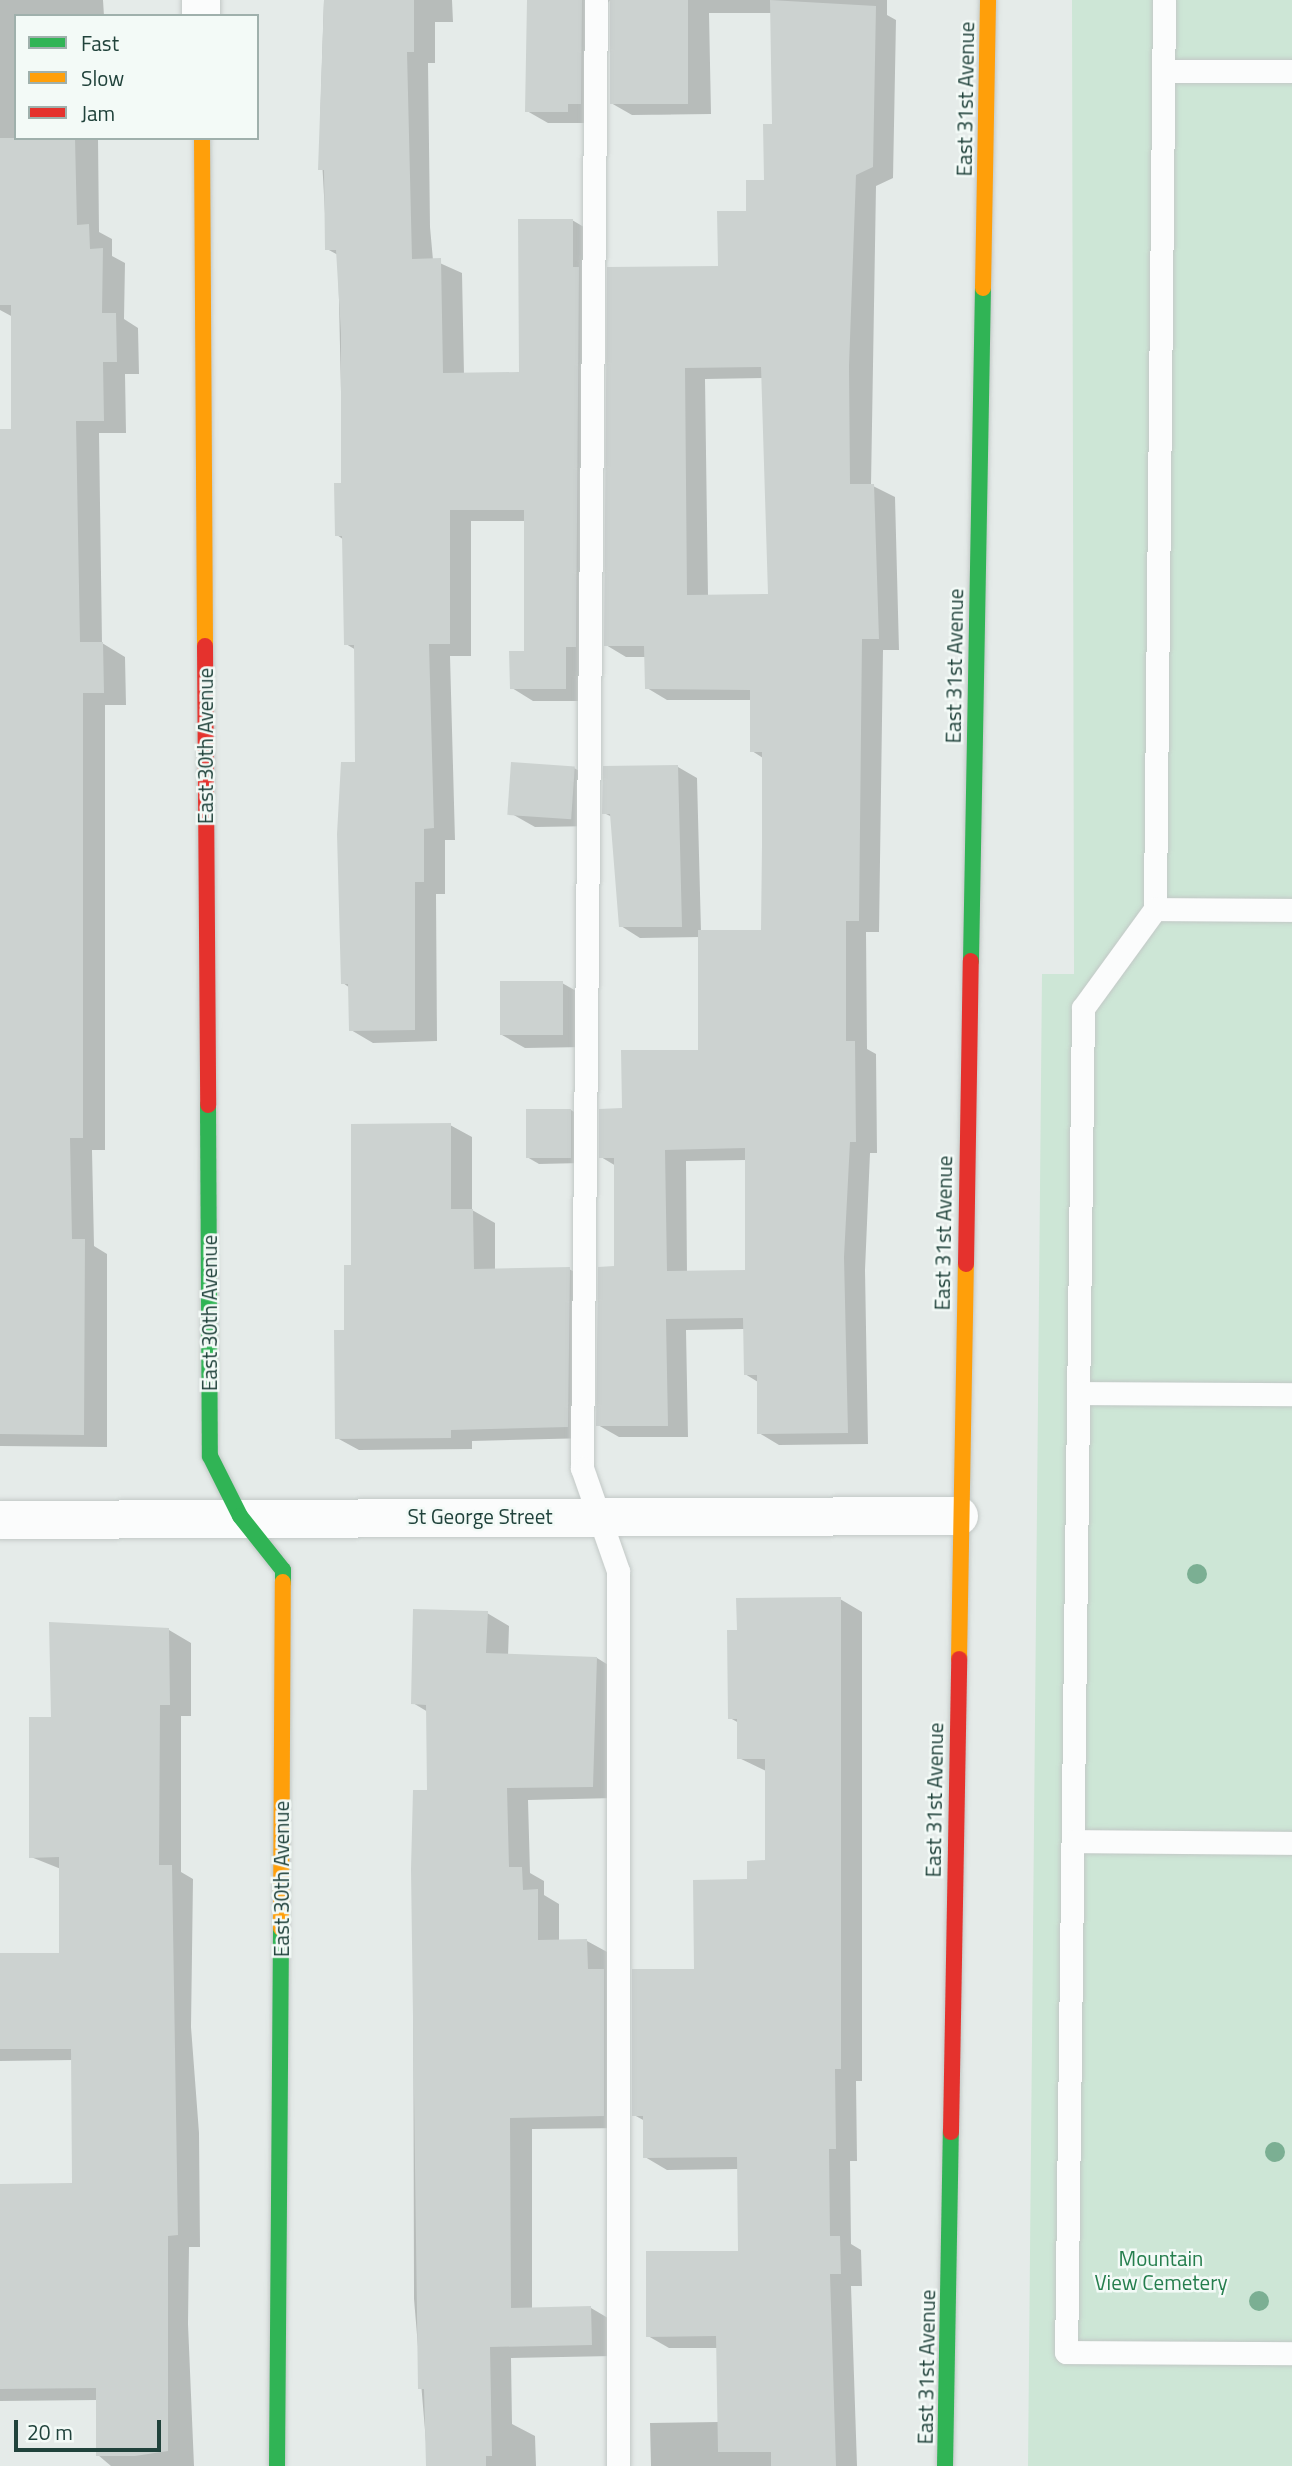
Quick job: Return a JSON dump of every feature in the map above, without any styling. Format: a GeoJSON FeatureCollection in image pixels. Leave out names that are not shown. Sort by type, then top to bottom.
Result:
{"type":"FeatureCollection","features":[{"type":"Feature","properties":{"kind":"street","name":"East 31st Avenue"},"geometry":{"type":"LineString","coordinates":[[945,2466],[959,1516],[988,0]]}},
{"type":"Feature","properties":{"kind":"street","name":"East 30th Avenue"},"geometry":{"type":"LineString","coordinates":[[202,140],[210,1456],[240,1516],[283,1570],[278,2466]]}},
{"type":"Feature","properties":{"kind":"street","name":"St George Street"},"geometry":{"type":"LineString","coordinates":[[0,1520],[240,1516],[959,1516]]}},
{"type":"Feature","properties":{"kind":"lane"},"geometry":{"type":"LineString","coordinates":[[596,0],[582,1468],[618,1571],[618,2466]]}},
{"type":"Feature","properties":{"kind":"lane"},"geometry":{"type":"LineString","coordinates":[[1164,0],[1155,909],[1083,1008],[1066,2352],[1292,2353]]}},
{"type":"Feature","properties":{"kind":"lane"},"geometry":{"type":"LineString","coordinates":[[1165,71],[1292,71]]}},
{"type":"Feature","properties":{"kind":"lane"},"geometry":{"type":"LineString","coordinates":[[1155,909],[1292,910]]}},
{"type":"Feature","properties":{"kind":"lane"},"geometry":{"type":"LineString","coordinates":[[1078,1393],[1292,1394]]}},
{"type":"Feature","properties":{"kind":"lane"},"geometry":{"type":"LineString","coordinates":[[1073,1841],[1292,1843]]}},
{"type":"Feature","properties":{"kind":"green space","name":"Mountain View Cemetery"},"geometry":{"type":"Polygon","coordinates":[[[1072,0],[1292,0],[1292,2466],[1028,2466],[1042,974],[1074,974],[1072,0]]]}},
{"type":"Feature","properties":{"kind":"building"},"geometry":{"type":"Polygon","coordinates":[[[324,0],[414,0],[414,52],[407,52],[412,259],[441,258],[443,373],[519,372],[518,219],[573,219],[573,267],[579,267],[576,647],[566,647],[566,689],[510,689],[509,651],[524,651],[524,510],[450,510],[450,644],[429,644],[434,828],[424,829],[424,882],[415,882],[415,1030],[349,1031],[348,984],[341,984],[337,834],[341,762],[355,762],[354,645],[344,645],[342,536],[335,536],[334,483],[341,483],[341,333],[336,250],[325,250],[324,170],[318,170],[324,0]]]}},
{"type":"Feature","properties":{"kind":"building"},"geometry":{"type":"Polygon","coordinates":[[[527,0],[582,0],[581,104],[568,104],[568,112],[525,112],[527,0]]]}},
{"type":"Feature","properties":{"kind":"building"},"geometry":{"type":"Polygon","coordinates":[[[610,0],[688,0],[688,104],[610,104],[610,0]]]}},
{"type":"Feature","properties":{"kind":"building"},"geometry":{"type":"Polygon","coordinates":[[[770,0],[876,6],[873,167],[856,175],[849,366],[850,484],[874,484],[879,639],[862,639],[859,921],[846,921],[846,1041],[855,1041],[856,1142],[850,1142],[844,1257],[848,1433],[757,1434],[757,1375],[744,1375],[743,1318],[666,1319],[668,1426],[596,1426],[598,1267],[614,1266],[614,1158],[599,1158],[599,1109],[622,1108],[621,1050],[698,1050],[698,930],[761,930],[762,845],[762,752],[750,752],[750,690],[645,689],[644,646],[604,646],[607,267],[718,266],[717,211],[746,211],[746,180],[764,180],[763,124],[772,124],[770,0]],[[761,367],[685,368],[687,595],[768,594],[761,367]],[[745,1148],[665,1150],[667,1271],[745,1270],[745,1148]]]}},
{"type":"Feature","properties":{"kind":"building"},"geometry":{"type":"Polygon","coordinates":[[[0,138],[75,140],[77,225],[89,224],[90,249],[103,248],[102,313],[116,313],[117,362],[103,362],[104,421],[76,421],[80,642],[103,642],[104,693],[83,693],[83,1138],[70,1138],[72,1239],[85,1239],[84,1435],[0,1434],[0,429],[11,429],[11,305],[0,305],[0,138]]]}},
{"type":"Feature","properties":{"kind":"building"},"geometry":{"type":"Polygon","coordinates":[[[511,762],[575,766],[571,819],[507,815],[511,762]]]}},
{"type":"Feature","properties":{"kind":"building"},"geometry":{"type":"Polygon","coordinates":[[[678,765],[682,927],[619,927],[610,814],[602,814],[603,766],[678,765]]]}},
{"type":"Feature","properties":{"kind":"building"},"geometry":{"type":"Polygon","coordinates":[[[500,981],[563,981],[563,1035],[500,1035],[500,981]]]}},
{"type":"Feature","properties":{"kind":"building"},"geometry":{"type":"Polygon","coordinates":[[[526,1109],[571,1109],[571,1158],[526,1158],[526,1109]]]}},
{"type":"Feature","properties":{"kind":"building"},"geometry":{"type":"Polygon","coordinates":[[[451,1123],[451,1209],[473,1209],[474,1269],[570,1267],[568,1427],[451,1430],[451,1438],[335,1439],[334,1330],[344,1330],[344,1265],[351,1265],[351,1124],[451,1123]]]}},
{"type":"Feature","properties":{"kind":"building"},"geometry":{"type":"Polygon","coordinates":[[[841,1597],[841,2069],[835,2069],[836,2149],[829,2149],[830,2236],[840,2236],[841,2274],[830,2274],[836,2466],[771,2466],[771,2452],[718,2452],[716,2336],[646,2337],[646,2251],[738,2251],[737,2157],[643,2158],[643,2116],[632,2116],[632,1969],[694,1969],[693,1880],[747,1879],[747,1861],[765,1860],[765,1759],[737,1759],[737,1719],[728,1719],[727,1630],[737,1630],[736,1598],[841,1597]]]}},
{"type":"Feature","properties":{"kind":"building"},"geometry":{"type":"Polygon","coordinates":[[[413,1609],[488,1611],[486,1653],[597,1657],[593,1787],[507,1788],[509,1867],[522,1867],[523,1890],[538,1889],[538,1940],[587,1939],[588,1969],[604,1969],[604,2116],[510,2118],[511,2308],[591,2306],[592,2345],[490,2347],[492,2456],[486,2456],[486,2466],[426,2466],[424,2389],[418,2389],[411,1869],[413,1790],[427,1790],[426,1705],[411,1704],[413,1609]]]}},
{"type":"Feature","properties":{"kind":"building"},"geometry":{"type":"Polygon","coordinates":[[[49,1622],[169,1628],[170,1705],[160,1705],[159,1865],[172,1865],[178,2235],[168,2236],[168,2451],[135,2456],[96,2456],[96,2388],[0,2389],[0,2184],[72,2183],[71,2049],[0,2049],[0,1953],[59,1953],[59,1857],[29,1858],[29,1717],[51,1717],[49,1622]]]}},
{"type":"Feature","properties":{"kind":"traffic: fast"},"geometry":{"type":"LineString","coordinates":[[971,961],[983,288]]}},
{"type":"Feature","properties":{"kind":"traffic: fast"},"geometry":{"type":"LineString","coordinates":[[208,1105],[210,1456],[240,1516],[283,1570],[283,1582]]}},
{"type":"Feature","properties":{"kind":"traffic: fast"},"geometry":{"type":"LineString","coordinates":[[277,2466],[281,1928]]}},
{"type":"Feature","properties":{"kind":"traffic: fast"},"geometry":{"type":"LineString","coordinates":[[945,2466],[951,2132]]}},
{"type":"Feature","properties":{"kind":"traffic: slow"},"geometry":{"type":"LineString","coordinates":[[983,288],[988,0]]}},
{"type":"Feature","properties":{"kind":"traffic: slow"},"geometry":{"type":"LineString","coordinates":[[202,140],[205,646]]}},
{"type":"Feature","properties":{"kind":"traffic: slow"},"geometry":{"type":"LineString","coordinates":[[959,1659],[966,1264]]}},
{"type":"Feature","properties":{"kind":"traffic: slow"},"geometry":{"type":"LineString","coordinates":[[281,1928],[283,1582]]}},
{"type":"Feature","properties":{"kind":"traffic: jam"},"geometry":{"type":"LineString","coordinates":[[205,646],[208,1105]]}},
{"type":"Feature","properties":{"kind":"traffic: jam"},"geometry":{"type":"LineString","coordinates":[[966,1264],[971,961]]}},
{"type":"Feature","properties":{"kind":"traffic: jam"},"geometry":{"type":"LineString","coordinates":[[951,2132],[959,1659]]}}]}
